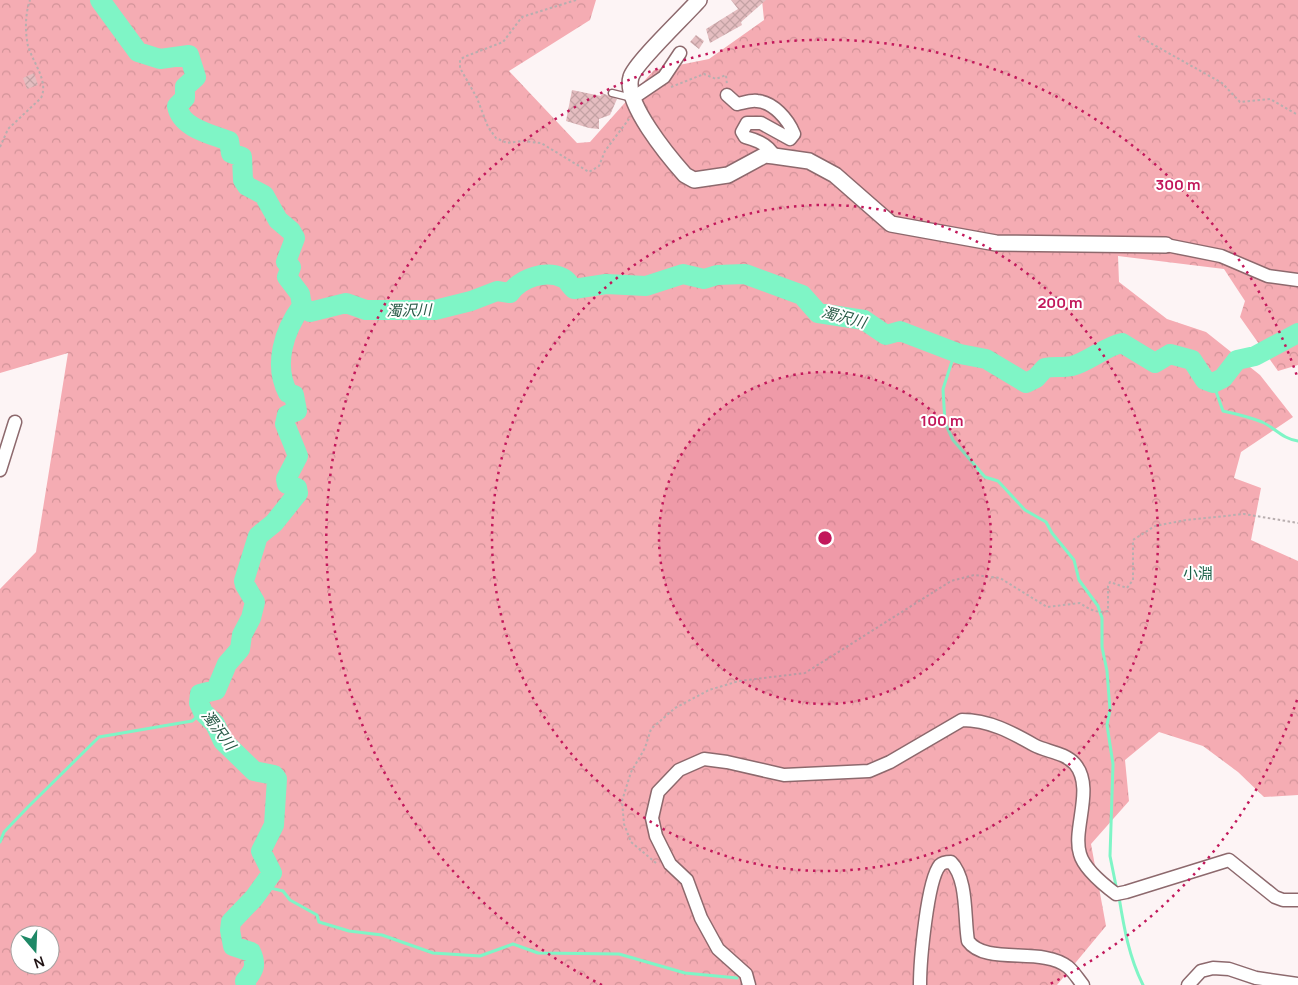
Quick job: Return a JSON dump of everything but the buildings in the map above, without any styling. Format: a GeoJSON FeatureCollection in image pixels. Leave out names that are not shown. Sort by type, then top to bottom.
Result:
{"type":"FeatureCollection","features":[{"type":"Feature","properties":{"kind":"street"},"geometry":{"type":"LineString","coordinates":[[699,0],[651,50],[631,77],[635,104],[678,167],[685,175],[694,180],[728,175],[765,155],[774,156],[809,162],[836,175],[891,224],[996,244],[1166,245],[1221,256],[1268,276],[1298,280]]}},
{"type":"Feature","properties":{"kind":"street"},"geometry":{"type":"LineString","coordinates":[[635,104],[664,77],[680,53]]}},
{"type":"Feature","properties":{"kind":"street"},"geometry":{"type":"LineString","coordinates":[[727,95],[737,104],[755,100],[762,102],[782,115],[794,134],[790,139],[761,123],[747,123],[742,132],[745,137],[758,140],[774,156]]}},
{"type":"Feature","properties":{"kind":"street"},"geometry":{"type":"LineString","coordinates":[[0,470],[15,422]]}},
{"type":"Feature","properties":{"kind":"street"},"geometry":{"type":"LineString","coordinates":[[749,985],[746,974],[718,949],[701,918],[687,880],[670,864],[656,836],[652,818],[658,792],[679,770],[704,759],[727,762],[784,775],[869,771],[890,762],[962,720],[975,720],[1005,730],[1037,747],[1062,754],[1074,764],[1082,776],[1083,798],[1079,852],[1082,861],[1116,894],[1229,860],[1275,897],[1282,900],[1298,900]]}},
{"type":"Feature","properties":{"kind":"street"},"geometry":{"type":"LineString","coordinates":[[920,985],[920,959],[934,881],[940,865],[945,862],[951,862],[957,868],[962,890],[968,941],[972,946],[985,952],[1046,958],[1057,961],[1068,967],[1083,985]]}},
{"type":"Feature","properties":{"kind":"street"},"geometry":{"type":"LineString","coordinates":[[1188,985],[1201,971],[1213,968],[1229,969],[1256,978],[1298,984]]}},
{"type":"Feature","properties":{"kind":"lane"},"geometry":{"type":"LineString","coordinates":[[612,93],[635,104]]}},
{"type":"Feature","properties":{"kind":"path"},"geometry":{"type":"LineString","coordinates":[[0,147],[8,129],[41,98],[44,91],[28,46],[27,8],[30,0]]}},
{"type":"Feature","properties":{"kind":"path"},"geometry":{"type":"LineString","coordinates":[[576,0],[522,17],[503,42],[460,60],[460,68],[477,98],[488,127],[496,138],[507,143],[522,141],[541,143],[589,172],[599,166],[605,151],[635,104]]}},
{"type":"Feature","properties":{"kind":"path"},"geometry":{"type":"LineString","coordinates":[[1138,36],[1222,83],[1240,102],[1270,99],[1298,115]]}},
{"type":"Feature","properties":{"kind":"path"},"geometry":{"type":"LineString","coordinates":[[668,88],[704,74],[716,79],[726,75],[727,95]]}},
{"type":"Feature","properties":{"kind":"path"},"geometry":{"type":"LineString","coordinates":[[670,864],[658,864],[631,842],[624,824],[622,801],[631,772],[646,748],[651,729],[675,708],[709,690],[739,681],[805,673],[951,581],[974,575],[1000,578],[1047,606],[1080,603],[1092,610],[1103,613],[1108,611],[1108,586],[1110,582],[1127,588],[1133,580],[1132,540],[1155,526],[1186,520],[1244,514],[1298,524]]}},
{"type":"Feature","properties":{"kind":"green space"},"geometry":{"type":"Polygon","coordinates":[[[0,0],[596,0],[590,20],[509,71],[577,143],[590,142],[654,70],[709,59],[764,20],[762,0],[1298,0],[1298,365],[1278,371],[1240,317],[1245,301],[1224,269],[1118,256],[1119,282],[1167,319],[1206,332],[1260,375],[1293,417],[1241,452],[1234,478],[1261,488],[1251,540],[1298,561],[1298,795],[1264,797],[1238,772],[1203,746],[1159,732],[1125,760],[1129,801],[1091,844],[1106,926],[1057,985],[0,985],[0,589],[36,552],[68,353],[0,373],[0,0]]]}},
{"type":"Feature","properties":{"kind":"waterway","name":"濁沢川"},"geometry":{"type":"LineString","coordinates":[[100,0],[138,52],[160,59],[189,55],[196,77],[185,87],[185,98],[177,106],[180,114],[184,120],[197,129],[229,141],[231,153],[242,157],[243,180],[247,186],[264,195],[278,220],[291,231],[295,238],[286,262],[291,267],[287,277],[300,294],[302,306],[310,312],[346,303],[366,310],[435,310],[471,301],[497,291],[510,293],[515,287],[528,279],[542,275],[563,278],[574,289],[606,284],[646,286],[683,274],[704,279],[717,275],[745,274],[802,295],[818,313],[864,320],[886,335],[900,331],[960,354],[986,359],[1026,383],[1036,378],[1045,368],[1072,366],[1122,343],[1155,363],[1170,354],[1192,360],[1205,380],[1213,383],[1223,378],[1237,360],[1255,356],[1298,333]]}},
{"type":"Feature","properties":{"kind":"waterway","name":"濁沢川"},"geometry":{"type":"LineString","coordinates":[[246,985],[245,981],[251,974],[254,961],[251,952],[233,946],[230,930],[231,922],[254,898],[272,873],[261,851],[274,825],[277,779],[274,775],[254,771],[223,741],[215,724],[203,712],[199,703],[200,694],[216,690],[227,664],[240,649],[242,635],[251,618],[255,602],[244,581],[258,536],[274,523],[298,493],[297,488],[287,484],[286,479],[298,456],[285,424],[287,415],[297,411],[294,395],[288,393],[284,382],[281,371],[281,359],[290,326],[302,306]]}},
{"type":"Feature","properties":{"kind":"waterway"},"geometry":{"type":"LineString","coordinates":[[955,352],[943,389],[945,423],[953,440],[985,477],[998,481],[1025,510],[1046,522],[1052,533],[1074,560],[1079,580],[1098,606],[1102,618],[1102,647],[1107,671],[1110,710],[1107,725],[1113,764],[1110,856],[1117,891]]}},
{"type":"Feature","properties":{"kind":"waterway"},"geometry":{"type":"LineString","coordinates":[[1213,383],[1223,411],[1262,422],[1288,438],[1298,441]]}},
{"type":"Feature","properties":{"kind":"waterway"},"geometry":{"type":"LineString","coordinates":[[0,842],[4,832],[99,737],[192,721],[203,712]]}},
{"type":"Feature","properties":{"kind":"waterway"},"geometry":{"type":"LineString","coordinates":[[262,886],[283,891],[290,900],[317,915],[319,922],[349,931],[382,935],[433,953],[480,956],[513,944],[538,953],[619,954],[685,973],[737,978]]}},
{"type":"Feature","properties":{"kind":"waterway"},"geometry":{"type":"LineString","coordinates":[[1119,897],[1125,931],[1143,985]]}},
{"type":"Feature","properties":{"kind":"district","name":"小淵"},"geometry":{"type":"Point","coordinates":[1198,573]}}]}
